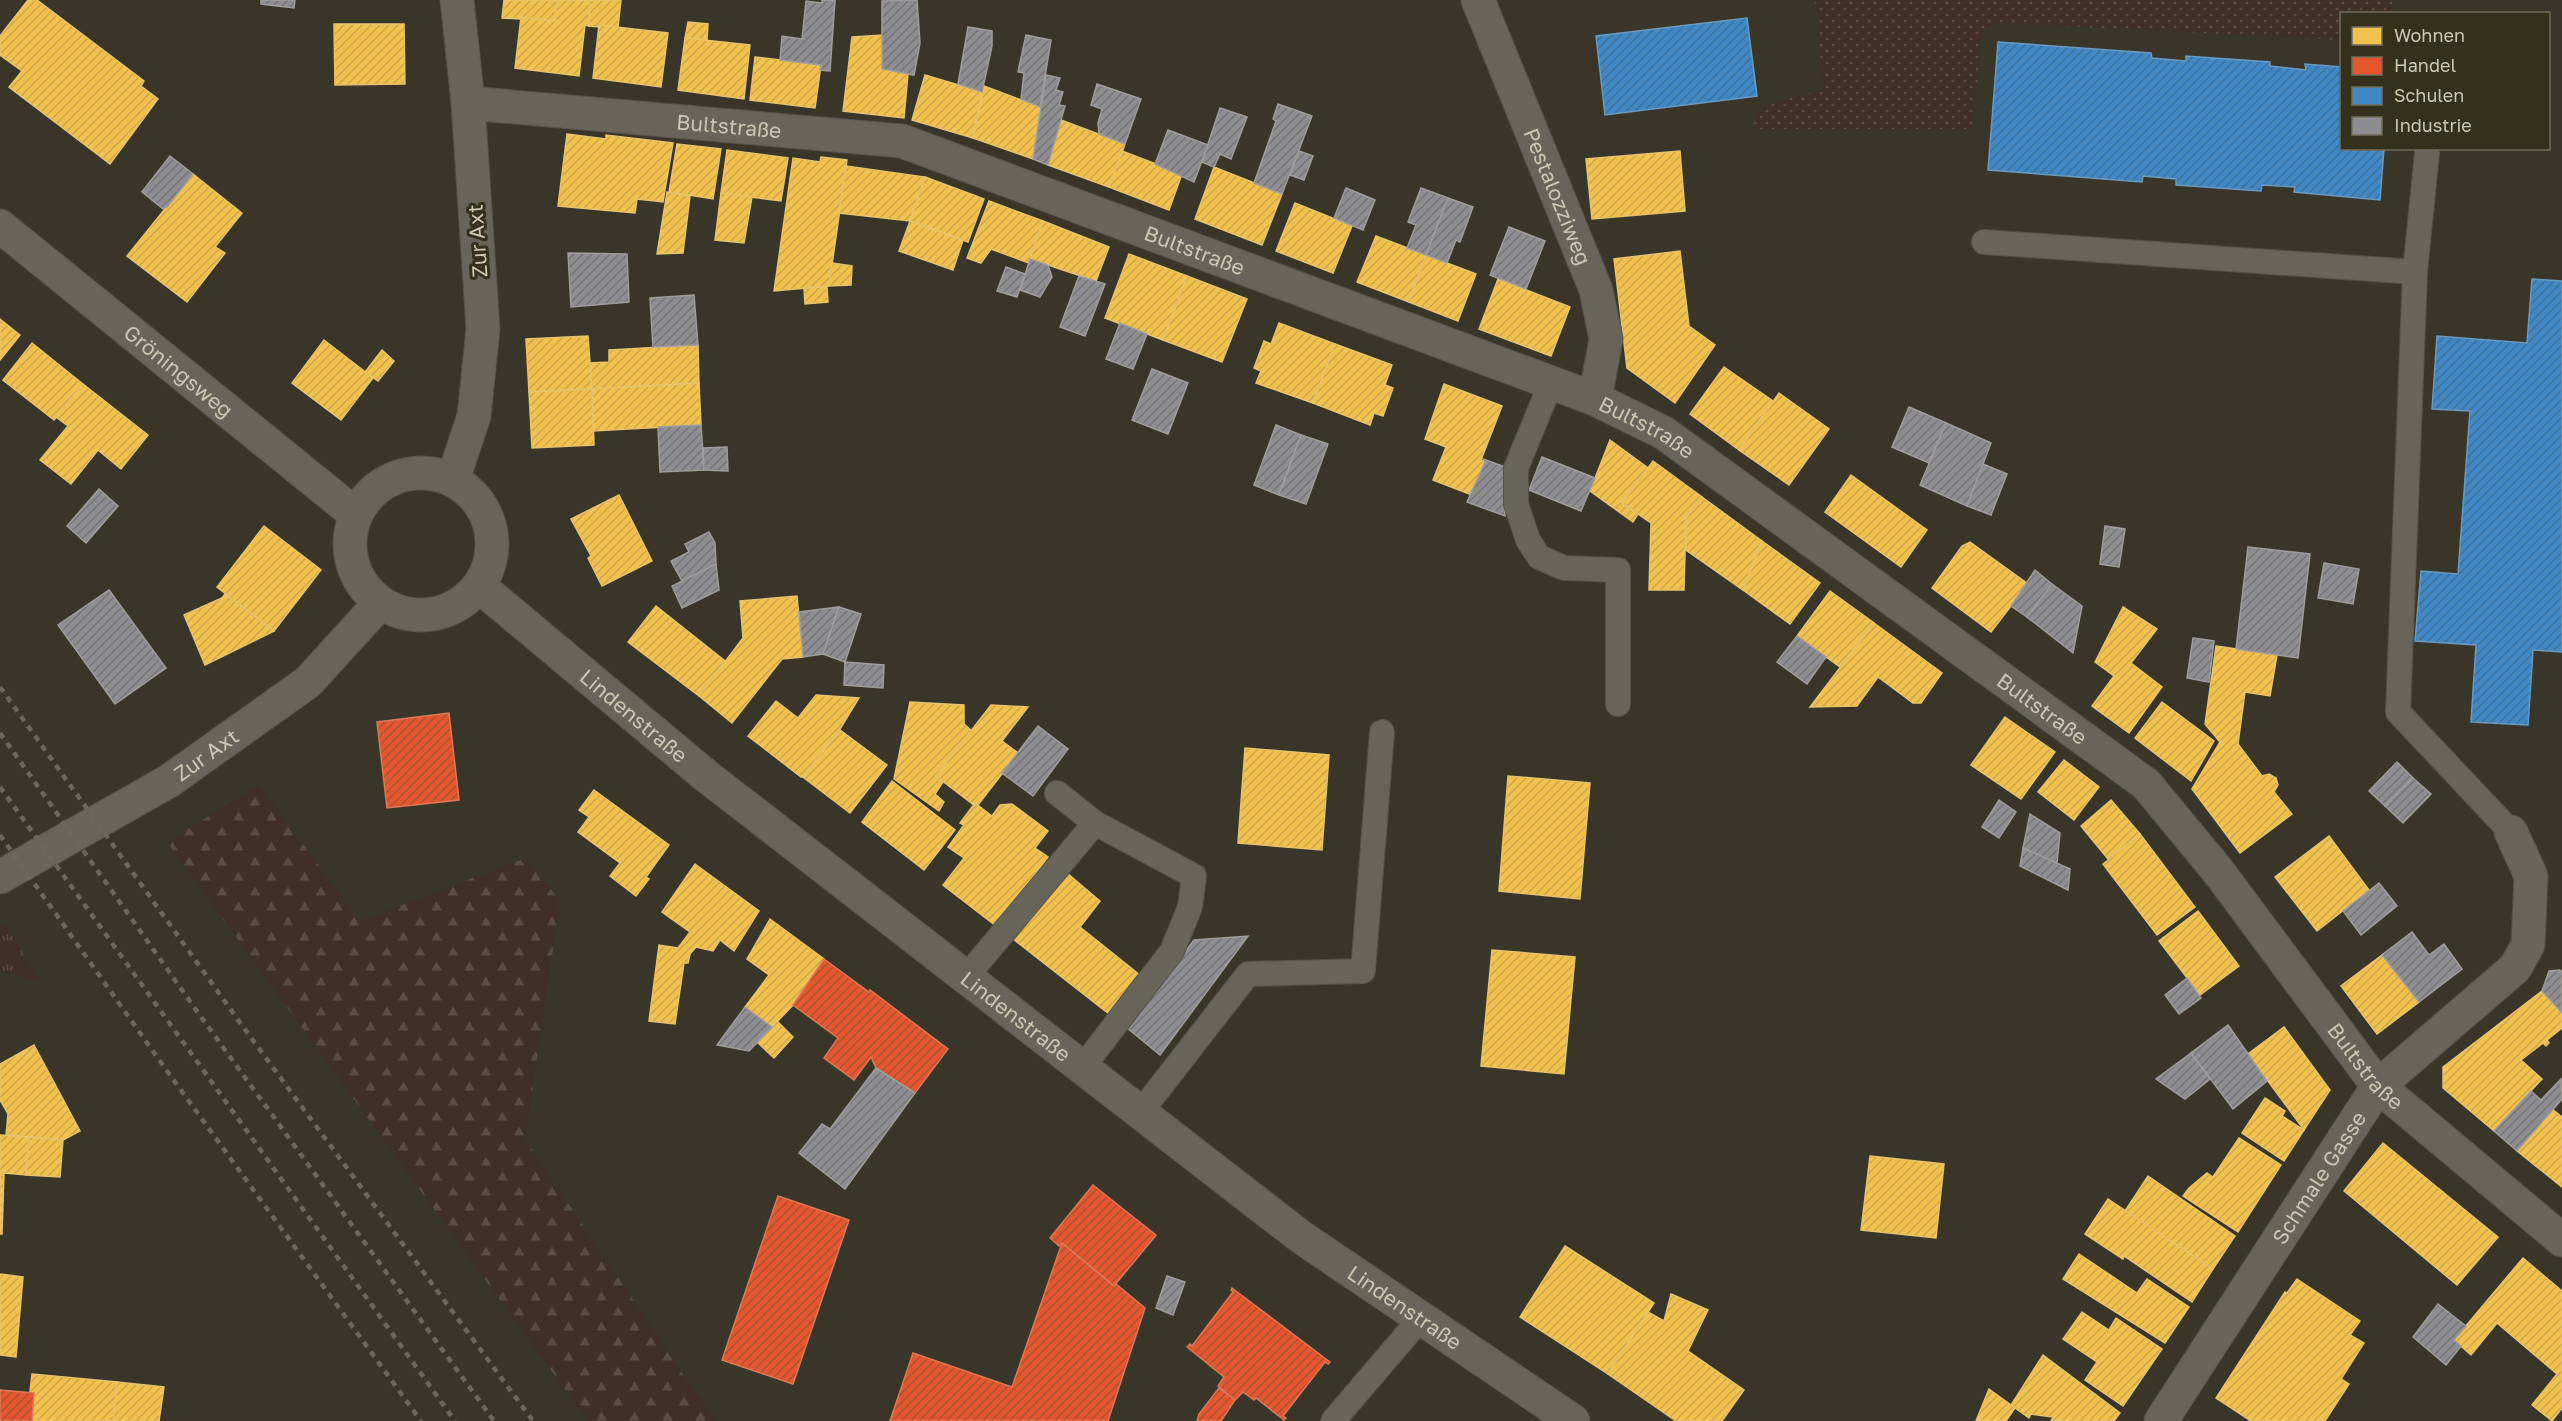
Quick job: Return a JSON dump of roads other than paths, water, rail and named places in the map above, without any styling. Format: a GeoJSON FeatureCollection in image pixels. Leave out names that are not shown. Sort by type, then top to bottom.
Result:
{"type":"FeatureCollection","features":[{"type":"Feature","properties":{"kind":"street","name":"Zur Axt"},"geometry":{"type":"LineString","coordinates":[[453,479],[474,416],[483,329],[468,103],[458,0]]}},
{"type":"Feature","properties":{"kind":"street","name":"Pestalozziweg"},"geometry":{"type":"LineString","coordinates":[[1478,0],[1596,290],[1606,339],[1595,399]]}},
{"type":"Feature","properties":{"kind":"street","name":"Bultstraße"},"geometry":{"type":"LineString","coordinates":[[468,103],[902,141],[1595,399],[1664,433],[2146,784],[2218,871],[2378,1086],[2562,1240]]}},
{"type":"Feature","properties":{"kind":"street","name":"Gröningsweg"},"geometry":{"type":"LineString","coordinates":[[0,226],[355,514]]}},
{"type":"Feature","properties":{"kind":"street"},"geometry":{"type":"LineString","coordinates":[[416,472],[453,479],[473,494],[487,514],[493,539],[490,564],[479,586],[459,604],[433,615],[405,614],[380,603],[358,578],[349,547],[355,514],[380,484],[416,472]]}},
{"type":"Feature","properties":{"kind":"street","name":"Lindenstraße"},"geometry":{"type":"LineString","coordinates":[[479,586],[705,775],[1301,1237],[1573,1421]]}},
{"type":"Feature","properties":{"kind":"street","name":"Zur Axt"},"geometry":{"type":"LineString","coordinates":[[3,874],[169,781],[308,682],[380,603]]}},
{"type":"Feature","properties":{"kind":"street","name":"Schmale Gasse"},"geometry":{"type":"LineString","coordinates":[[2161,1421],[2378,1086],[2516,968],[2528,945],[2531,876],[2511,832]]}},
{"type":"Feature","properties":{"kind":"lane"},"geometry":{"type":"LineString","coordinates":[[2427,153],[2415,272],[2398,712],[2511,832]]}},
{"type":"Feature","properties":{"kind":"lane"},"geometry":{"type":"LineString","coordinates":[[1984,242],[2415,272]]}},
{"type":"Feature","properties":{"kind":"lane"},"geometry":{"type":"LineString","coordinates":[[1551,383],[1516,468],[1516,504],[1528,540],[1539,557],[1564,567],[1618,570],[1618,704]]}},
{"type":"Feature","properties":{"kind":"lane"},"geometry":{"type":"LineString","coordinates":[[1140,1113],[1248,974],[1363,971],[1382,732]]}},
{"type":"Feature","properties":{"kind":"lane"},"geometry":{"type":"LineString","coordinates":[[1057,793],[1095,823],[1194,876],[1190,907],[1172,951],[1082,1068]]}},
{"type":"Feature","properties":{"kind":"lane"},"geometry":{"type":"LineString","coordinates":[[966,976],[1095,823]]}},
{"type":"Feature","properties":{"kind":"lane"},"geometry":{"type":"LineString","coordinates":[[1338,1419],[1421,1318]]}},
{"type":"Feature","properties":{"kind":"railway"},"geometry":{"type":"LineString","coordinates":[[0,687],[241,1024],[533,1421]]}},
{"type":"Feature","properties":{"kind":"railway"},"geometry":{"type":"LineString","coordinates":[[0,733],[199,1014],[494,1421]]}},
{"type":"Feature","properties":{"kind":"railway"},"geometry":{"type":"LineString","coordinates":[[0,787],[455,1421]]}},
{"type":"Feature","properties":{"kind":"railway"},"geometry":{"type":"LineString","coordinates":[[0,835],[162,1064],[421,1421]]}}]}
